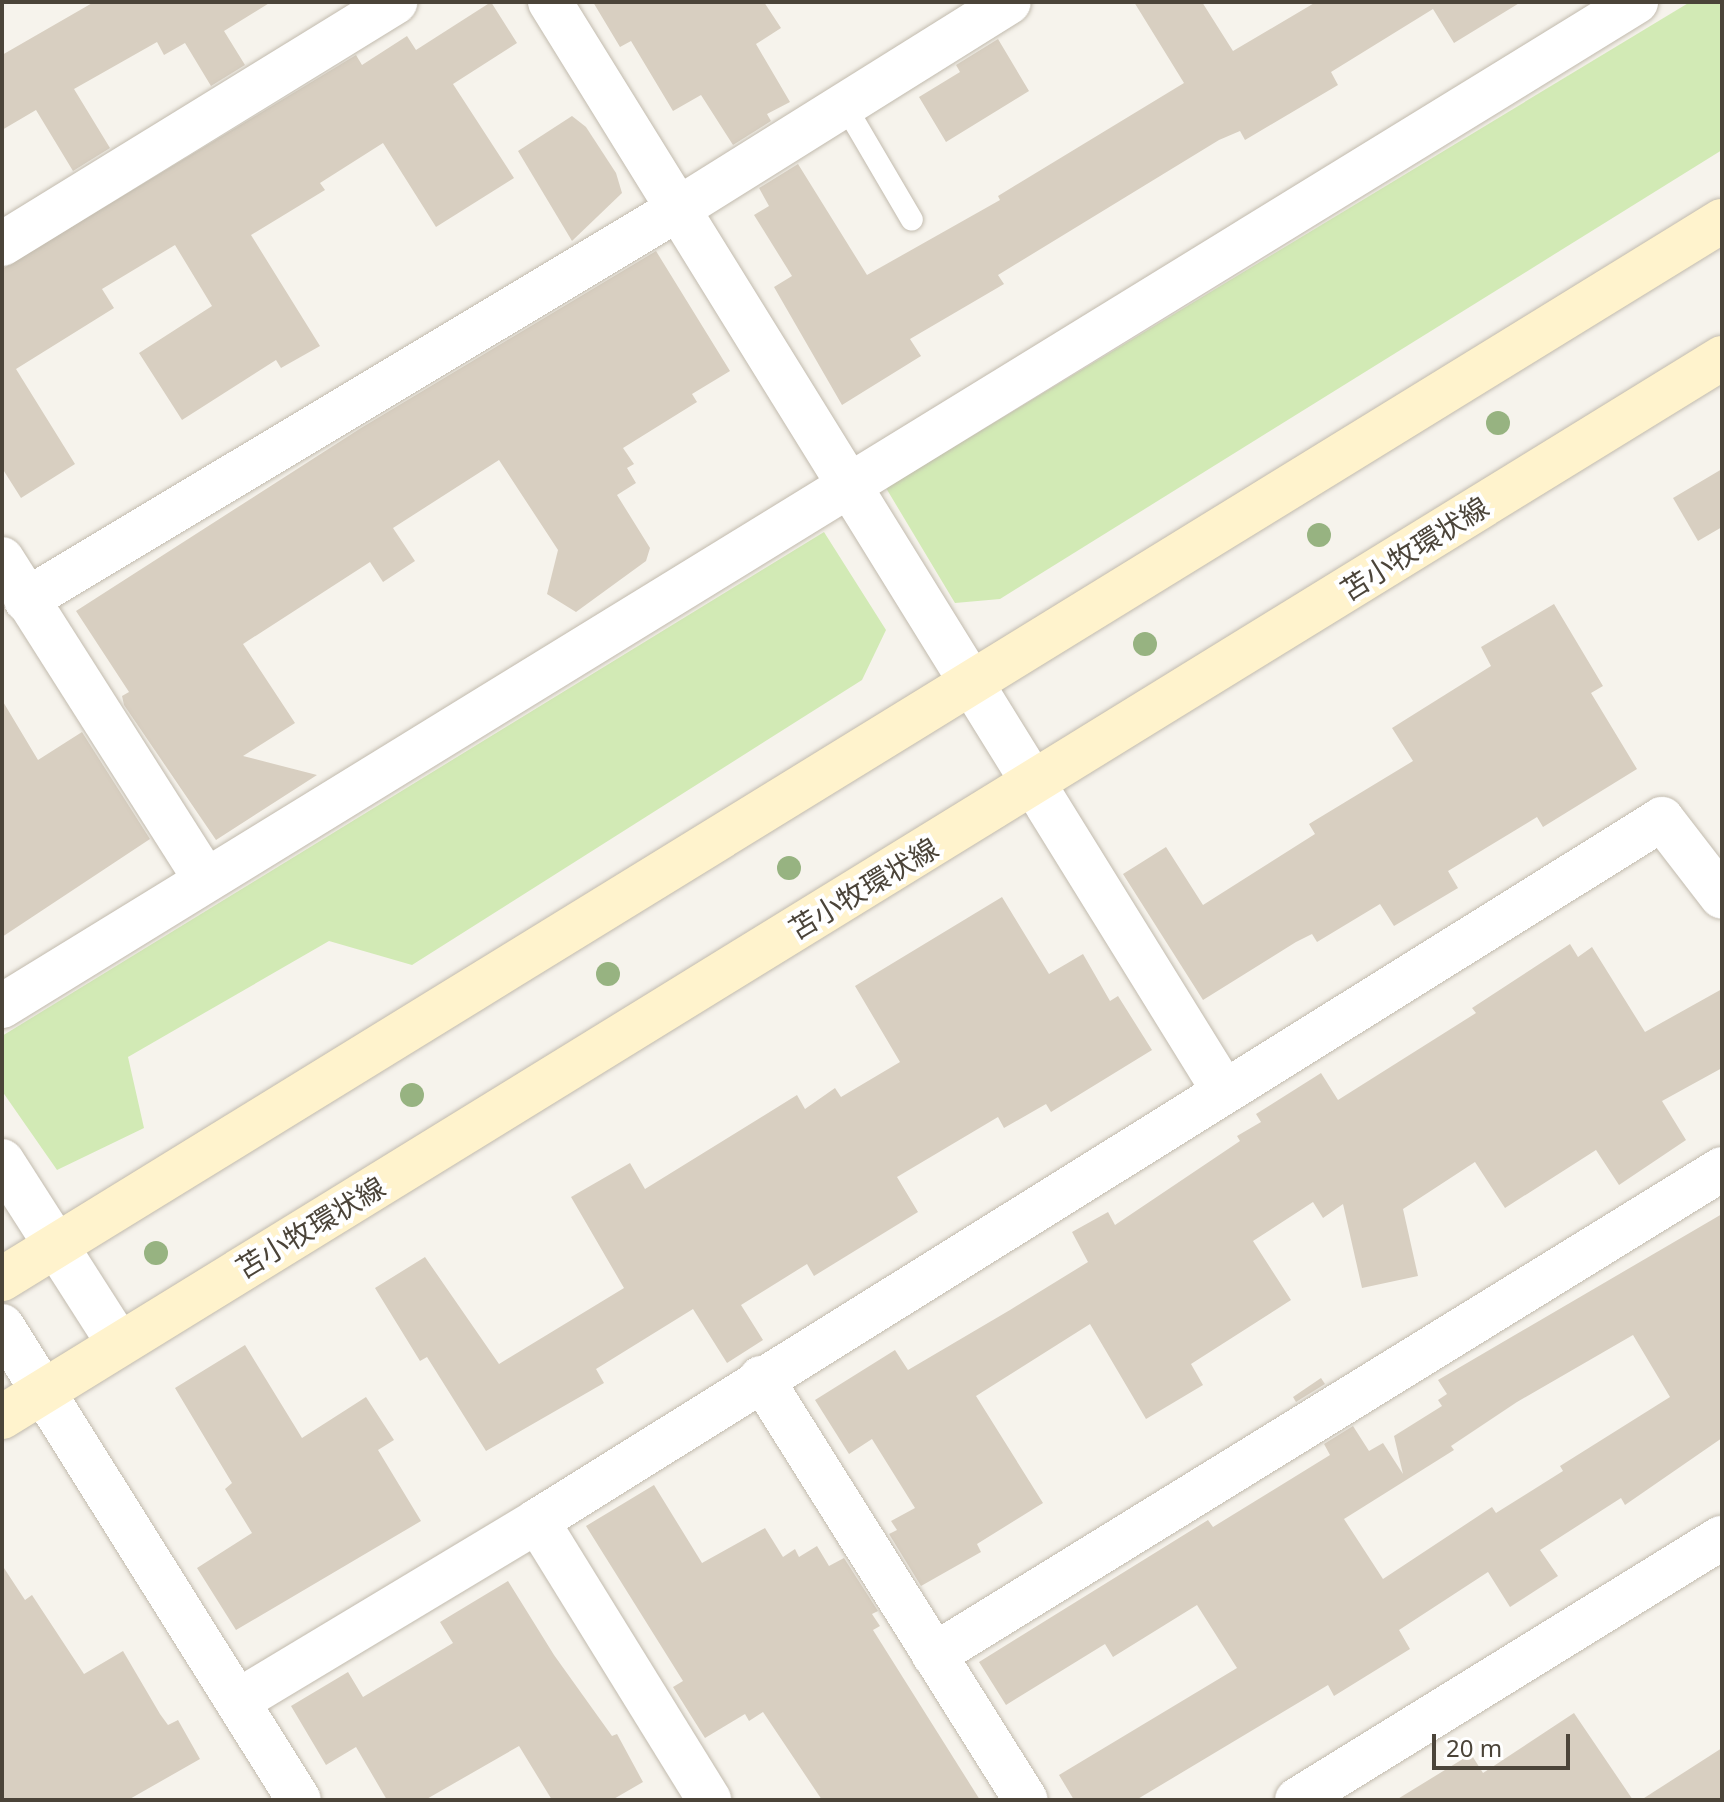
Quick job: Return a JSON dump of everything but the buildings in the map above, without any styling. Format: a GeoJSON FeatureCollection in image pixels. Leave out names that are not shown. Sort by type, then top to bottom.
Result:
{"type":"FeatureCollection","features":[{"type":"Feature","properties":{"kind":"main road"},"geometry":{"type":"LineString","coordinates":[[2,1279],[1720,227]]}},
{"type":"Feature","properties":{"kind":"main road","name":"苫小牧環状線"},"geometry":{"type":"LineString","coordinates":[[2,1417],[1722,358]]}},
{"type":"Feature","properties":{"kind":"street"},"geometry":{"type":"LineString","coordinates":[[2,244],[395,2]]}},
{"type":"Feature","properties":{"kind":"street"},"geometry":{"type":"LineString","coordinates":[[550,2],[1224,1091]]}},
{"type":"Feature","properties":{"kind":"street"},"geometry":{"type":"LineString","coordinates":[[26,600],[678,209],[1009,2]]}},
{"type":"Feature","properties":{"kind":"street"},"geometry":{"type":"LineString","coordinates":[[2,1006],[1636,2]]}},
{"type":"Feature","properties":{"kind":"street"},"geometry":{"type":"LineString","coordinates":[[2,559],[205,879]]}},
{"type":"Feature","properties":{"kind":"street"},"geometry":{"type":"LineString","coordinates":[[238,1701],[537,1521],[761,1378],[1662,819],[1722,897]]}},
{"type":"Feature","properties":{"kind":"street"},"geometry":{"type":"LineString","coordinates":[[2,1161],[119,1344]]}},
{"type":"Feature","properties":{"kind":"street"},"geometry":{"type":"LineString","coordinates":[[934,1655],[1722,1169]]}},
{"type":"Feature","properties":{"kind":"street"},"geometry":{"type":"LineString","coordinates":[[2,1326],[299,1800]]}},
{"type":"Feature","properties":{"kind":"street"},"geometry":{"type":"LineString","coordinates":[[761,1378],[1026,1800]]}},
{"type":"Feature","properties":{"kind":"street"},"geometry":{"type":"LineString","coordinates":[[537,1521],[709,1800]]}},
{"type":"Feature","properties":{"kind":"street"},"geometry":{"type":"LineString","coordinates":[[1297,1800],[1722,1538]]}},
{"type":"Feature","properties":{"kind":"lane"},"geometry":{"type":"LineString","coordinates":[[844,104],[912,220]]}},
{"type":"Feature","properties":{"kind":"green space"},"geometry":{"type":"Polygon","coordinates":[[[1690,2],[1722,2],[1722,150],[1000,599],[955,603],[886,488],[1690,2]]]}},
{"type":"Feature","properties":{"kind":"green space"},"geometry":{"type":"Polygon","coordinates":[[[824,532],[886,630],[862,680],[412,965],[329,941],[128,1057],[144,1128],[57,1170],[2,1091],[2,1036],[824,532]]]}}]}
